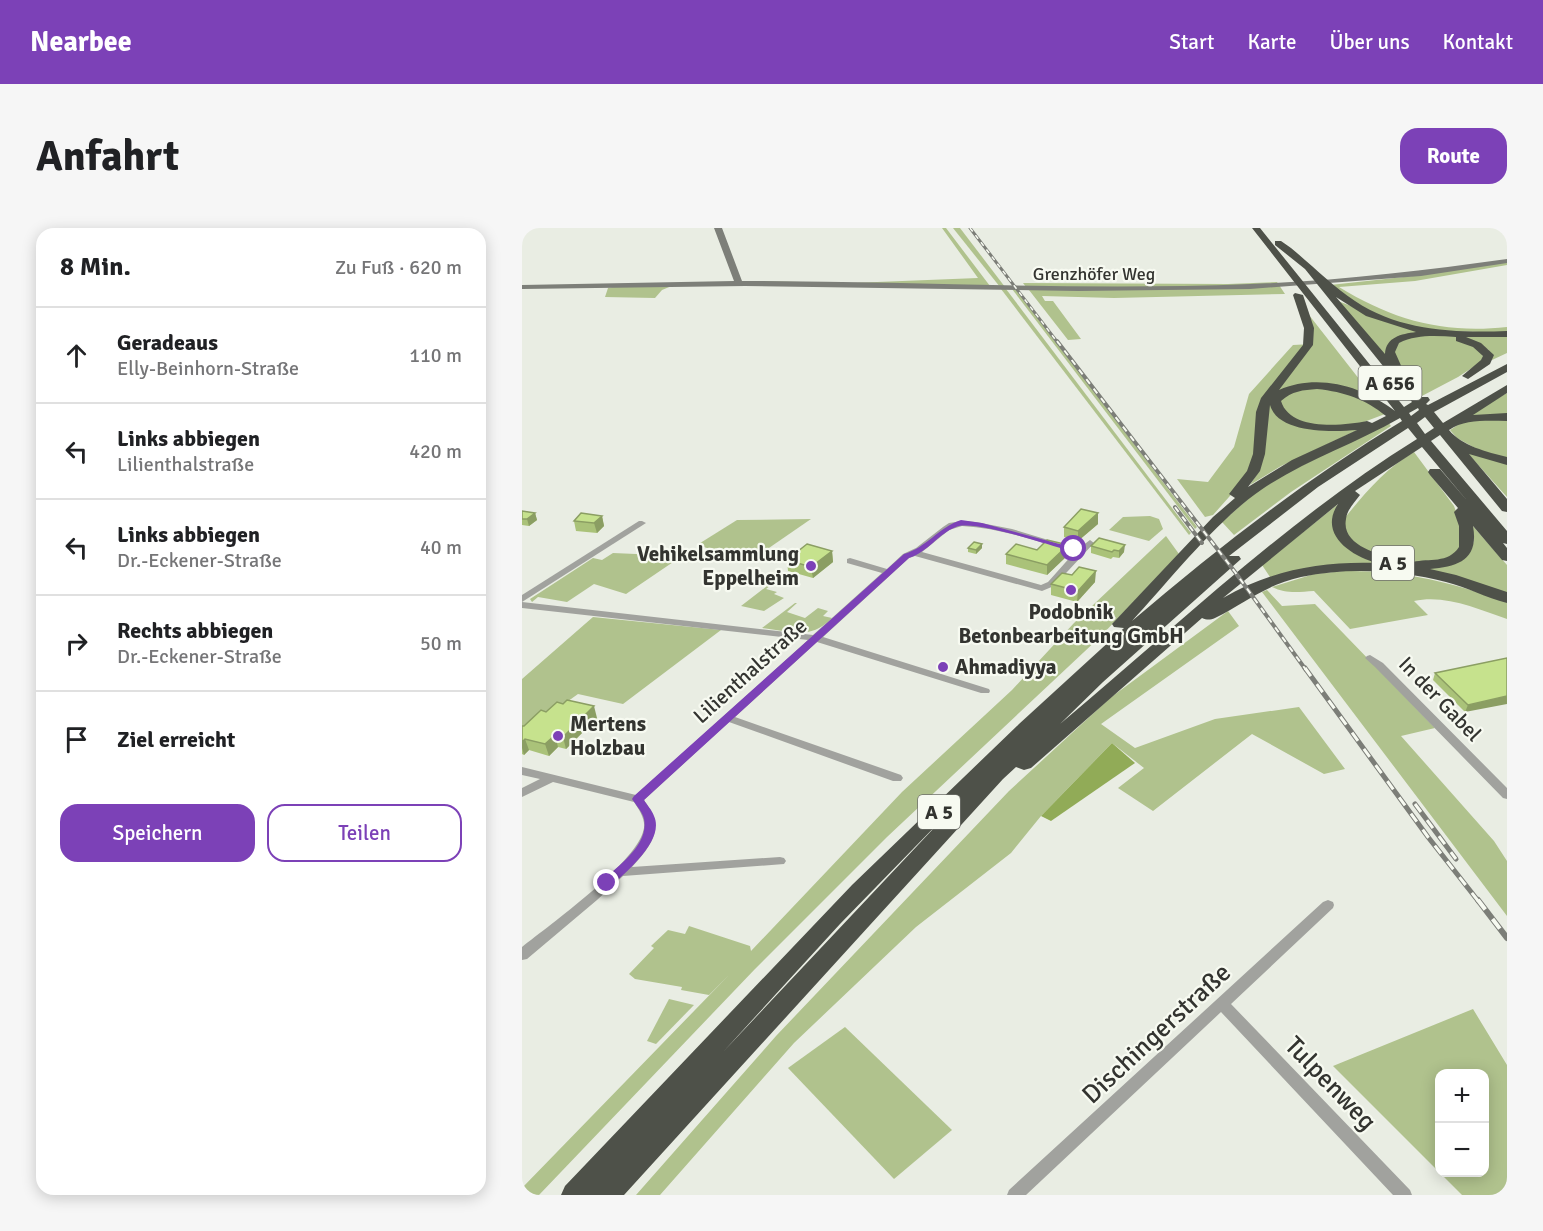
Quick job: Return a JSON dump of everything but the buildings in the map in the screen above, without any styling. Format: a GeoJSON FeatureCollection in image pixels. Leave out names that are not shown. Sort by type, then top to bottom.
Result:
{"type":"FeatureCollection","features":[{"type":"Feature","properties":{"kind":"highway","name":"A 656"},"geometry":{"type":"LineString","coordinates":[[1256,228],[1507,540]]}},
{"type":"Feature","properties":{"kind":"highway","name":"A 656"},"geometry":{"type":"LineString","coordinates":[[1264,228],[1507,525]]}},
{"type":"Feature","properties":{"kind":"highway","name":"A 656"},"geometry":{"type":"LineString","coordinates":[[1274,240],[1356,307],[1382,318],[1441,332],[1507,334]]}},
{"type":"Feature","properties":{"kind":"highway","name":"A 5"},"geometry":{"type":"LineString","coordinates":[[1219,519],[1253,471],[1259,454],[1262,412],[1266,398],[1308,345],[1309,328],[1298,295],[1281,266],[1283,261]]}},
{"type":"Feature","properties":{"kind":"highway","name":"A 656"},"geometry":{"type":"LineString","coordinates":[[1309,270],[1402,382]]}},
{"type":"Feature","properties":{"kind":"highway"},"geometry":{"type":"LineString","coordinates":[[1298,295],[1395,427],[1507,557]]}},
{"type":"Feature","properties":{"kind":"highway"},"geometry":{"type":"LineString","coordinates":[[1439,420],[1468,376],[1488,360],[1487,352],[1482,347],[1454,337],[1413,335],[1395,340],[1389,348],[1389,356],[1402,382],[1439,420],[1472,451],[1507,461]]}},
{"type":"Feature","properties":{"kind":"highway"},"geometry":{"type":"LineString","coordinates":[[1468,376],[1507,356]]}},
{"type":"Feature","properties":{"kind":"highway","name":"A 5"},"geometry":{"type":"LineString","coordinates":[[1439,420],[1507,367]]}},
{"type":"Feature","properties":{"kind":"highway","name":"A 5"},"geometry":{"type":"LineString","coordinates":[[1439,420],[1507,376]]}},
{"type":"Feature","properties":{"kind":"highway","name":"A 656"},"geometry":{"type":"LineString","coordinates":[[1322,386],[1363,395],[1395,427],[1320,427],[1287,417],[1277,410],[1274,403],[1278,396],[1286,391],[1322,386]]}},
{"type":"Feature","properties":{"kind":"highway","name":"A 5"},"geometry":{"type":"LineString","coordinates":[[1058,695],[1064,681],[1219,519],[1255,488],[1279,472],[1395,427],[1439,420],[1507,388]]}},
{"type":"Feature","properties":{"kind":"highway"},"geometry":{"type":"LineString","coordinates":[[1395,427],[1439,420],[1507,417]]}},
{"type":"Feature","properties":{"kind":"highway"},"geometry":{"type":"LineString","coordinates":[[1439,420],[1507,508]]}},
{"type":"Feature","properties":{"kind":"highway","name":"A 5"},"geometry":{"type":"LineString","coordinates":[[606,1195],[962,810],[1096,678],[1209,590],[1246,551],[1395,427]]}},
{"type":"Feature","properties":{"kind":"highway"},"geometry":{"type":"LineString","coordinates":[[962,810],[1012,774],[1164,645],[1209,590],[1246,551],[1373,472],[1395,427]]}},
{"type":"Feature","properties":{"kind":"highway","name":"A 5"},"geometry":{"type":"LineString","coordinates":[[1373,472],[1346,501],[1338,513],[1337,523],[1342,536],[1350,544],[1382,560],[1412,565],[1433,565],[1450,561],[1463,553],[1469,544],[1468,531],[1452,494]]}},
{"type":"Feature","properties":{"kind":"highway"},"geometry":{"type":"LineString","coordinates":[[1209,590],[1245,592],[1271,581],[1324,569],[1376,567],[1449,578],[1507,598]]}},
{"type":"Feature","properties":{"kind":"highway","name":"A 5"},"geometry":{"type":"LineString","coordinates":[[575,1195],[807,944],[1058,695],[1142,618],[1209,590]]}},
{"type":"Feature","properties":{"kind":"main road"},"geometry":{"type":"LineString","coordinates":[[718,228],[740,284]]}},
{"type":"Feature","properties":{"kind":"main road","name":"Grenzhöfer Weg"},"geometry":{"type":"LineString","coordinates":[[522,287],[740,284],[1046,289],[1268,287],[1344,282],[1507,261]]}},
{"type":"Feature","properties":{"kind":"street","name":"Lilienthalstraße"},"geometry":{"type":"LineString","coordinates":[[638,799],[906,556],[916,553],[950,526],[961,522],[972,523],[1074,549],[1078,554]]}},
{"type":"Feature","properties":{"kind":"street"},"geometry":{"type":"LineString","coordinates":[[522,599],[642,523]]}},
{"type":"Feature","properties":{"kind":"street"},"geometry":{"type":"LineString","coordinates":[[916,553],[1042,588],[1051,584],[1090,543]]}},
{"type":"Feature","properties":{"kind":"street"},"geometry":{"type":"LineString","coordinates":[[850,561],[889,572]]}},
{"type":"Feature","properties":{"kind":"street"},"geometry":{"type":"LineString","coordinates":[[522,605],[816,638],[985,691]]}},
{"type":"Feature","properties":{"kind":"street","name":"In der Gabel"},"geometry":{"type":"LineString","coordinates":[[1370,658],[1379,664],[1507,795]]}},
{"type":"Feature","properties":{"kind":"street"},"geometry":{"type":"LineString","coordinates":[[727,718],[897,778]]}},
{"type":"Feature","properties":{"kind":"street"},"geometry":{"type":"LineString","coordinates":[[522,771],[638,799],[650,818],[649,832],[640,851],[620,872],[522,955]]}},
{"type":"Feature","properties":{"kind":"street"},"geometry":{"type":"LineString","coordinates":[[522,793],[552,778]]}},
{"type":"Feature","properties":{"kind":"street"},"geometry":{"type":"LineString","coordinates":[[620,872],[780,861]]}},
{"type":"Feature","properties":{"kind":"street","name":"Dischingerstraße"},"geometry":{"type":"LineString","coordinates":[[1015,1195],[1223,1005],[1328,905]]}},
{"type":"Feature","properties":{"kind":"street","name":"Tulpenweg"},"geometry":{"type":"LineString","coordinates":[[1223,1005],[1404,1195]]}},
{"type":"Feature","properties":{"kind":"shaded area"},"geometry":{"type":"Polygon","coordinates":[[[942,228],[946,228],[990,286],[744,281],[852,283],[978,278],[942,228]]]}},
{"type":"Feature","properties":{"kind":"shaded area"},"geometry":{"type":"Polygon","coordinates":[[[953,228],[960,228],[1005,287],[1000,287],[953,228]]]}},
{"type":"Feature","properties":{"kind":"shaded area"},"geometry":{"type":"Polygon","coordinates":[[[1507,262],[1507,265],[1415,281],[1339,287],[1379,308],[1419,322],[1461,328],[1507,327],[1507,332],[1434,329],[1398,323],[1361,307],[1330,285],[1413,276],[1507,262]]]}},
{"type":"Feature","properties":{"kind":"shaded area"},"geometry":{"type":"Polygon","coordinates":[[[1277,282],[1285,294],[1114,298],[1042,296],[1045,301],[1053,301],[1081,339],[1068,340],[1029,290],[1148,290],[1026,287],[1023,283],[1228,284],[1277,282]]]}},
{"type":"Feature","properties":{"kind":"shaded area"},"geometry":{"type":"Polygon","coordinates":[[[674,285],[662,290],[655,298],[605,297],[608,288],[613,287],[674,285]]]}},
{"type":"Feature","properties":{"kind":"shaded area"},"geometry":{"type":"Polygon","coordinates":[[[1001,289],[1006,289],[1191,533],[1189,535],[1001,289]]]}},
{"type":"Feature","properties":{"kind":"shaded area"},"geometry":{"type":"Polygon","coordinates":[[[1012,289],[1017,289],[1197,527],[1195,529],[1012,289]]]}},
{"type":"Feature","properties":{"kind":"shaded area"},"geometry":{"type":"Polygon","coordinates":[[[1338,301],[1406,327],[1507,336],[1507,353],[1492,360],[1488,349],[1481,350],[1484,360],[1420,397],[1396,360],[1387,359],[1338,301]]]}},
{"type":"Feature","properties":{"kind":"shaded area"},"geometry":{"type":"Polygon","coordinates":[[[1309,315],[1374,398],[1357,395],[1385,414],[1356,425],[1362,428],[1281,466],[1250,485],[1259,471],[1237,488],[1213,515],[1205,517],[1177,479],[1208,482],[1234,447],[1249,394],[1293,345],[1312,344],[1309,315]]]}},
{"type":"Feature","properties":{"kind":"shaded area"},"geometry":{"type":"Polygon","coordinates":[[[1507,393],[1507,497],[1463,448],[1475,448],[1457,438],[1450,430],[1472,416],[1470,414],[1507,393]]]}},
{"type":"Feature","properties":{"kind":"shaded area"},"geometry":{"type":"Polygon","coordinates":[[[1388,422],[1391,426],[1291,492],[1234,535],[1222,522],[1265,484],[1388,422]]]}},
{"type":"Feature","properties":{"kind":"shaded area"},"geometry":{"type":"Polygon","coordinates":[[[1414,452],[1454,506],[1470,551],[1474,541],[1472,525],[1507,565],[1507,595],[1379,565],[1270,577],[1262,565],[1337,505],[1339,506],[1333,518],[1334,531],[1361,498],[1391,468],[1414,452]]]}},
{"type":"Feature","properties":{"kind":"shaded area"},"geometry":{"type":"Polygon","coordinates":[[[1150,516],[1159,519],[1163,529],[1149,541],[1109,530],[1123,517],[1150,516]]]}},
{"type":"Feature","properties":{"kind":"shaded area"},"geometry":{"type":"Polygon","coordinates":[[[811,519],[750,561],[697,545],[737,520],[811,519]]]}},
{"type":"Feature","properties":{"kind":"shaded area"},"geometry":{"type":"Polygon","coordinates":[[[1166,536],[1179,554],[1100,637],[887,837],[755,969],[539,1195],[522,1195],[522,1188],[729,975],[709,995],[681,990],[682,987],[635,979],[629,974],[654,948],[651,946],[668,930],[685,934],[689,926],[750,946],[751,951],[902,792],[1012,690],[1074,623],[1166,536]]]}},
{"type":"Feature","properties":{"kind":"shaded area"},"geometry":{"type":"Polygon","coordinates":[[[613,553],[682,556],[626,594],[594,584],[567,602],[538,597],[532,602],[530,599],[593,558],[602,560],[613,553]]]}},
{"type":"Feature","properties":{"kind":"shaded area"},"geometry":{"type":"Polygon","coordinates":[[[1344,571],[1407,575],[1466,589],[1507,602],[1507,619],[1449,601],[1426,599],[1414,601],[1428,615],[1350,629],[1314,591],[1287,592],[1272,587],[1314,574],[1344,571]]]}},
{"type":"Feature","properties":{"kind":"shaded area"},"geometry":{"type":"Polygon","coordinates":[[[775,582],[766,589],[777,592],[774,594],[784,598],[764,611],[741,606],[771,583],[775,582]]]}},
{"type":"Feature","properties":{"kind":"shaded area"},"geometry":{"type":"Polygon","coordinates":[[[1267,590],[1282,606],[1315,604],[1435,728],[1401,736],[1494,841],[1507,861],[1507,916],[1262,592],[1267,590]]]}},
{"type":"Feature","properties":{"kind":"shaded area"},"geometry":{"type":"Polygon","coordinates":[[[797,603],[787,612],[805,618],[818,608],[828,611],[823,616],[832,618],[816,630],[808,632],[762,628],[797,603]]]}},
{"type":"Feature","properties":{"kind":"shaded area"},"geometry":{"type":"Polygon","coordinates":[[[1228,611],[1239,626],[1101,724],[1135,748],[1215,719],[1299,707],[1345,769],[1324,774],[1252,734],[1153,811],[1118,788],[1144,768],[1112,743],[1041,816],[1011,853],[916,927],[794,1043],[660,1195],[636,1195],[776,1036],[1009,791],[1110,698],[1228,611]]]}},
{"type":"Feature","properties":{"kind":"shaded area"},"geometry":{"type":"Polygon","coordinates":[[[593,617],[721,630],[623,704],[578,694],[522,734],[522,679],[593,617]]]}},
{"type":"Feature","properties":{"kind":"shaded area"},"geometry":{"type":"Polygon","coordinates":[[[1112,743],[1135,763],[1051,821],[1041,816],[1112,743]]]}},
{"type":"Feature","properties":{"kind":"shaded area"},"geometry":{"type":"Polygon","coordinates":[[[669,999],[694,1005],[656,1044],[647,1041],[669,999]]]}},
{"type":"Feature","properties":{"kind":"shaded area"},"geometry":{"type":"Polygon","coordinates":[[[1473,1009],[1507,1065],[1507,1195],[1462,1195],[1444,1177],[1489,1177],[1489,1069],[1435,1069],[1435,1168],[1333,1066],[1473,1009]]]}},
{"type":"Feature","properties":{"kind":"shaded area"},"geometry":{"type":"Polygon","coordinates":[[[845,1027],[952,1130],[894,1179],[788,1068],[845,1027]]]}},
{"type":"Feature","properties":{"kind":"railway"},"geometry":{"type":"LineString","coordinates":[[970,228],[1058,343]]}},
{"type":"Feature","properties":{"kind":"railway"},"geometry":{"type":"LineString","coordinates":[[1057,341],[1235,572],[1306,670]]}},
{"type":"Feature","properties":{"kind":"railway"},"geometry":{"type":"LineString","coordinates":[[1175,507],[1202,543]]}},
{"type":"Feature","properties":{"kind":"railway"},"geometry":{"type":"LineString","coordinates":[[1305,668],[1428,837],[1479,902]]}},
{"type":"Feature","properties":{"kind":"railway"},"geometry":{"type":"LineString","coordinates":[[1415,804],[1456,859]]}},
{"type":"Feature","properties":{"kind":"railway"},"geometry":{"type":"LineString","coordinates":[[1478,900],[1507,938]]}},
{"type":"Feature","properties":{"kind":"place","name":"Vehikelsammlung Eppelheim"},"geometry":{"type":"Point","coordinates":[811,566]}},
{"type":"Feature","properties":{"kind":"place","name":"Podobnik Betonbearbeitung GmbH"},"geometry":{"type":"Point","coordinates":[1071,590]}},
{"type":"Feature","properties":{"kind":"place","name":"Ahmadiyya"},"geometry":{"type":"Point","coordinates":[943,667]}},
{"type":"Feature","properties":{"kind":"place","name":"Mertens Holzbau"},"geometry":{"type":"Point","coordinates":[558,736]}},
{"type":"Feature","properties":{"kind":"route"},"geometry":{"type":"LineString","coordinates":[[607,883],[640,851],[649,832],[650,818],[638,799],[906,556],[916,553],[950,526],[961,522],[979,524],[1074,549]]}}]}
